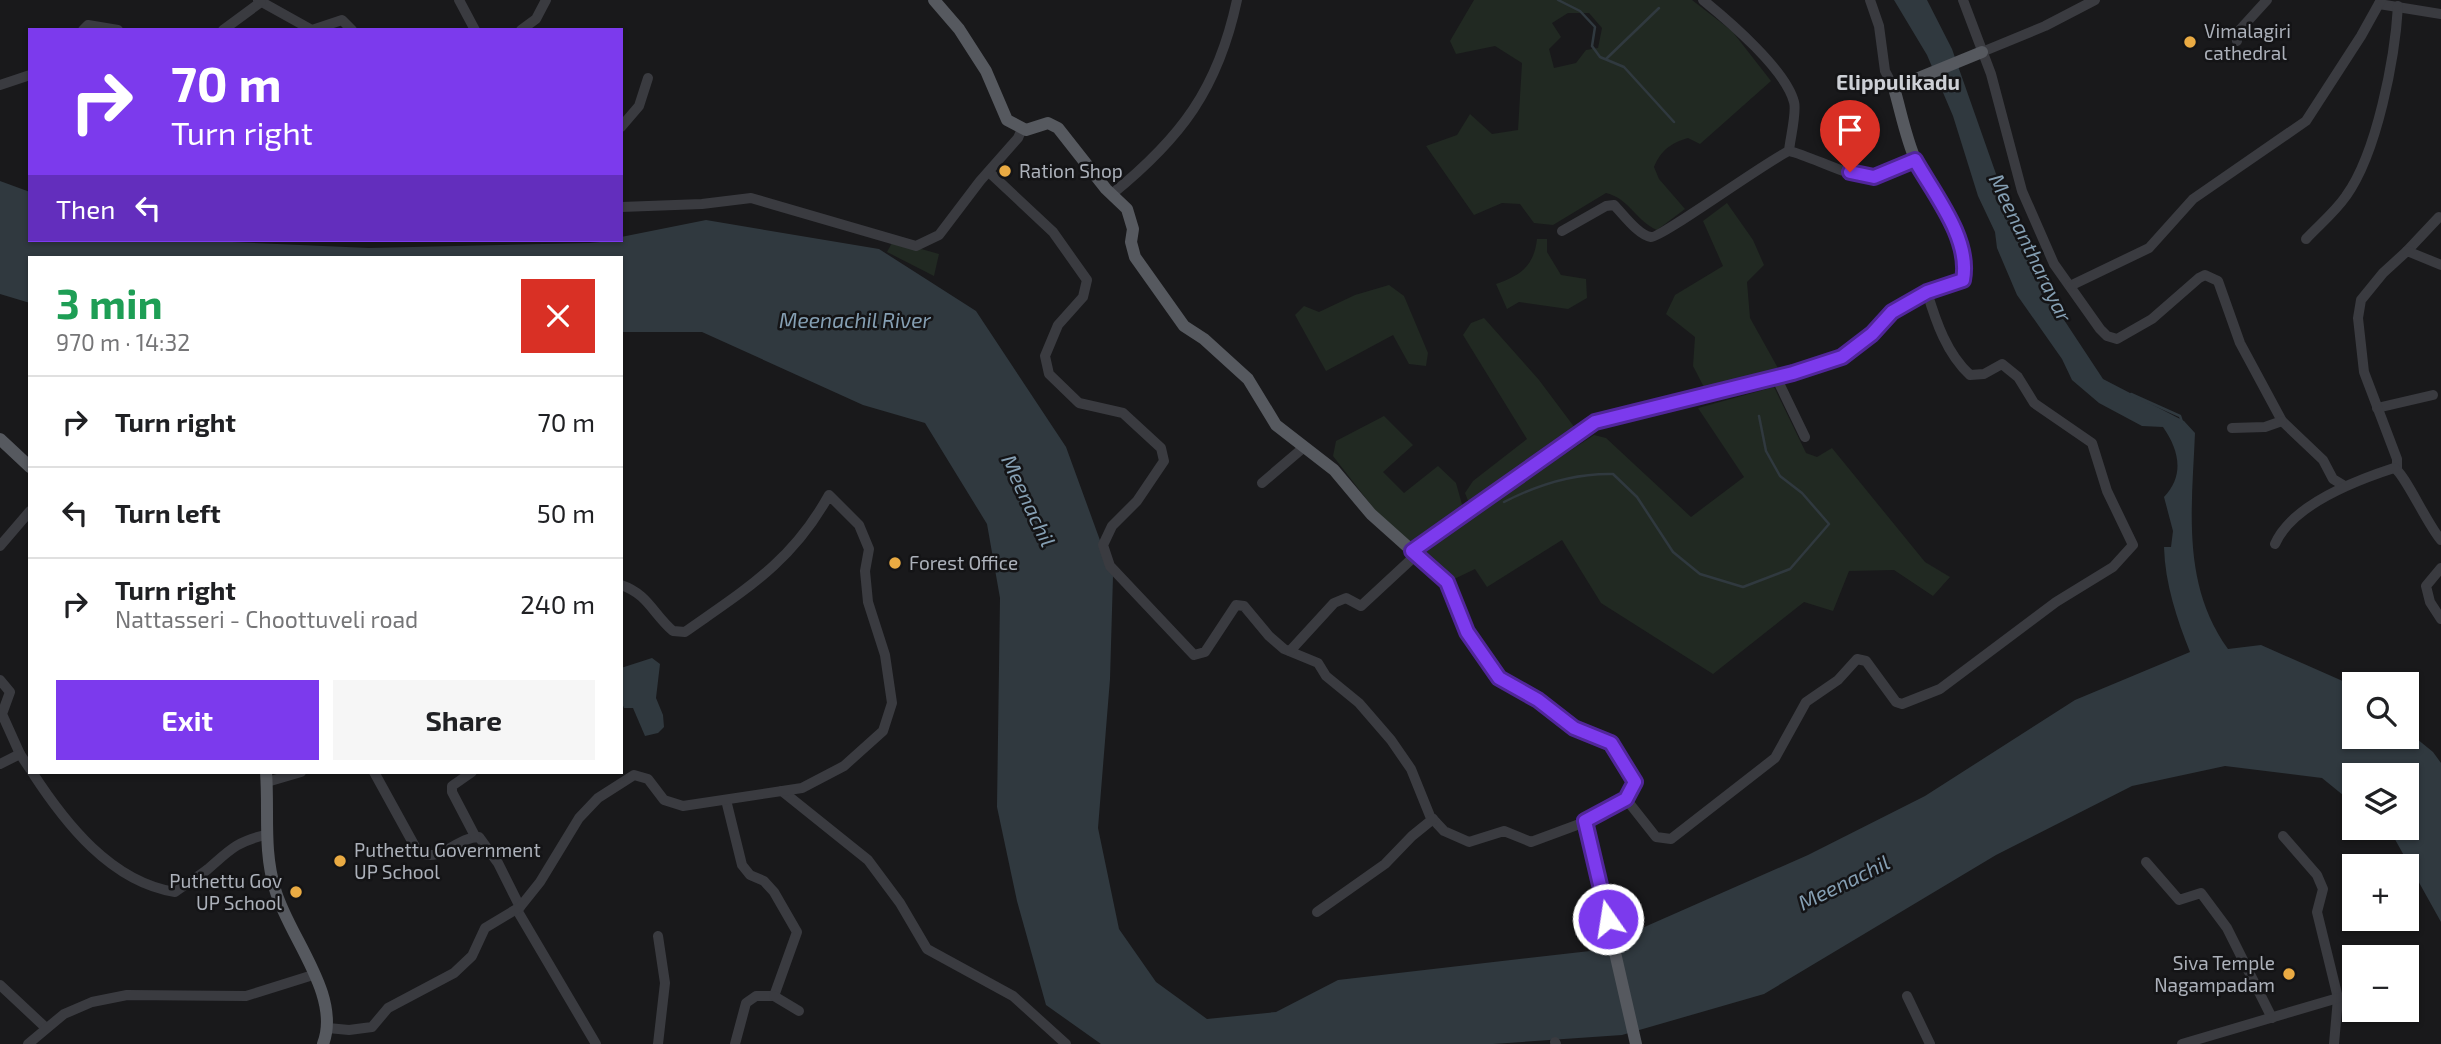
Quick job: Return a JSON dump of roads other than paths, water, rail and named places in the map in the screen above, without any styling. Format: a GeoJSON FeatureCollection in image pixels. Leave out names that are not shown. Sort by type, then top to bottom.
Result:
{"type":"FeatureCollection","features":[{"type":"Feature","properties":{"kind":"main road"},"geometry":{"type":"LineString","coordinates":[[934,0],[960,29],[986,71],[1007,120],[1022,129],[1048,123],[1058,128],[1127,209],[1133,229],[1131,242],[1135,257],[1184,326],[1248,379],[1276,425],[1334,470],[1371,514],[1447,582],[1467,632],[1499,678],[1538,700],[1574,728],[1611,743],[1635,782],[1626,799],[1585,822],[1636,1044]]}},
{"type":"Feature","properties":{"kind":"main road"},"geometry":{"type":"LineString","coordinates":[[1414,553],[1595,422],[1776,377],[1842,357],[1872,334],[1892,312],[1927,292],[1963,280],[1965,269],[1955,229],[1915,160],[1894,88],[1982,52]]}},
{"type":"Feature","properties":{"kind":"main road"},"geometry":{"type":"LineString","coordinates":[[0,439],[28,465]]}},
{"type":"Feature","properties":{"kind":"main road"},"geometry":{"type":"LineString","coordinates":[[266,777],[265,835],[275,890],[328,1013],[328,1028],[323,1044]]}},
{"type":"Feature","properties":{"kind":"street"},"geometry":{"type":"LineString","coordinates":[[459,0],[474,28]]}},
{"type":"Feature","properties":{"kind":"street"},"geometry":{"type":"LineString","coordinates":[[524,28],[536,19],[546,0]]}},
{"type":"Feature","properties":{"kind":"street"},"geometry":{"type":"LineString","coordinates":[[1112,194],[1156,159],[1185,122],[1214,75],[1229,41],[1237,0]]}},
{"type":"Feature","properties":{"kind":"street"},"geometry":{"type":"LineString","coordinates":[[1703,0],[1733,24],[1786,83],[1795,105],[1789,151]]}},
{"type":"Feature","properties":{"kind":"street"},"geometry":{"type":"LineString","coordinates":[[1870,0],[1879,26],[1885,71],[1894,88]]}},
{"type":"Feature","properties":{"kind":"street"},"geometry":{"type":"LineString","coordinates":[[1963,0],[1991,74],[2022,191],[2059,275],[2107,336],[2118,338],[2152,319],[2199,278],[2205,275],[2218,281],[2240,343],[2282,421],[2323,460],[2333,479],[2343,485]]}},
{"type":"Feature","properties":{"kind":"street"},"geometry":{"type":"LineString","coordinates":[[1982,52],[2045,26],[2095,0]]}},
{"type":"Feature","properties":{"kind":"street"},"geometry":{"type":"LineString","coordinates":[[2237,41],[2236,34],[2267,0]]}},
{"type":"Feature","properties":{"kind":"street"},"geometry":{"type":"LineString","coordinates":[[226,28],[260,1],[308,28]]}},
{"type":"Feature","properties":{"kind":"street"},"geometry":{"type":"LineString","coordinates":[[2070,286],[2149,248],[2193,199],[2306,121],[2380,2],[2441,14]]}},
{"type":"Feature","properties":{"kind":"street"},"geometry":{"type":"LineString","coordinates":[[2306,239],[2346,197],[2359,174],[2380,114],[2398,6]]}},
{"type":"Feature","properties":{"kind":"street"},"geometry":{"type":"LineString","coordinates":[[318,28],[342,20],[350,28]]}},
{"type":"Feature","properties":{"kind":"street"},"geometry":{"type":"LineString","coordinates":[[85,28],[89,25],[106,28]]}},
{"type":"Feature","properties":{"kind":"street"},"geometry":{"type":"LineString","coordinates":[[0,85],[28,76]]}},
{"type":"Feature","properties":{"kind":"street"},"geometry":{"type":"LineString","coordinates":[[623,125],[639,106],[648,78]]}},
{"type":"Feature","properties":{"kind":"street"},"geometry":{"type":"LineString","coordinates":[[623,207],[702,204],[751,198],[916,246],[939,234],[1018,138],[1022,129]]}},
{"type":"Feature","properties":{"kind":"street"},"geometry":{"type":"LineString","coordinates":[[1562,231],[1606,206],[1615,205],[1641,232],[1650,237],[1660,235],[1688,214],[1789,151],[1874,177],[1915,160]]}},
{"type":"Feature","properties":{"kind":"street"},"geometry":{"type":"LineString","coordinates":[[989,172],[1053,232],[1087,280],[1083,297],[1058,325],[1045,356],[1049,374],[1079,403],[1123,413],[1161,448],[1164,461],[1138,501],[1112,526],[1103,545],[1110,566],[1194,655],[1205,652],[1236,605],[1244,606],[1269,636],[1290,651],[1318,663],[1326,676],[1359,703],[1391,740],[1411,769],[1433,819],[1455,838],[1469,842],[1504,831],[1531,842],[1585,822]]}},
{"type":"Feature","properties":{"kind":"street"},"geometry":{"type":"LineString","coordinates":[[2440,217],[2383,273],[2361,300],[2358,317],[2364,372],[2397,459],[2397,468],[2426,521],[2441,540]]}},
{"type":"Feature","properties":{"kind":"street"},"geometry":{"type":"LineString","coordinates":[[2407,251],[2441,265]]}},
{"type":"Feature","properties":{"kind":"street"},"geometry":{"type":"LineString","coordinates":[[1626,799],[1656,837],[1671,839],[1775,758],[1805,702],[1838,680],[1857,659],[1866,661],[1896,702],[1902,704],[1940,689],[2056,602],[2113,567],[2133,545],[2107,491],[2092,443],[2034,403],[2018,377],[2002,364],[1984,374],[1970,375],[1964,370],[1943,337],[1927,292]]}},
{"type":"Feature","properties":{"kind":"street"},"geometry":{"type":"LineString","coordinates":[[1776,377],[1805,437]]}},
{"type":"Feature","properties":{"kind":"street"},"geometry":{"type":"LineString","coordinates":[[2377,408],[2433,395]]}},
{"type":"Feature","properties":{"kind":"street"},"geometry":{"type":"LineString","coordinates":[[2232,428],[2265,427],[2282,421]]}},
{"type":"Feature","properties":{"kind":"street"},"geometry":{"type":"LineString","coordinates":[[1262,483],[1303,448]]}},
{"type":"Feature","properties":{"kind":"street"},"geometry":{"type":"LineString","coordinates":[[2275,544],[2279,534],[2343,485],[2397,468]]}},
{"type":"Feature","properties":{"kind":"street"},"geometry":{"type":"LineString","coordinates":[[328,1028],[349,1030],[372,1027],[388,1008],[454,973],[472,956],[485,928],[519,909],[540,882],[579,818],[598,798],[634,775],[648,779],[664,800],[684,806],[802,788],[844,766],[883,731],[892,703],[885,655],[868,602],[865,571],[869,549],[859,525],[829,495],[810,529],[777,564],[680,633],[666,625],[651,603],[639,592],[623,586]]}},
{"type":"Feature","properties":{"kind":"street"},"geometry":{"type":"LineString","coordinates":[[0,547],[28,512]]}},
{"type":"Feature","properties":{"kind":"street"},"geometry":{"type":"LineString","coordinates":[[1290,651],[1334,603],[1346,598],[1361,606],[1414,553]]}},
{"type":"Feature","properties":{"kind":"street"},"geometry":{"type":"LineString","coordinates":[[2441,568],[2426,586],[2430,602],[2441,618]]}},
{"type":"Feature","properties":{"kind":"street"},"geometry":{"type":"LineString","coordinates":[[0,680],[10,692],[2,713],[28,766]]}},
{"type":"Feature","properties":{"kind":"street"},"geometry":{"type":"LineString","coordinates":[[0,764],[20,754]]}},
{"type":"Feature","properties":{"kind":"street"},"geometry":{"type":"LineString","coordinates":[[34,774],[52,803],[113,868],[160,889],[175,892],[206,871],[228,849],[242,840],[265,835]]}},
{"type":"Feature","properties":{"kind":"street"},"geometry":{"type":"LineString","coordinates":[[266,777],[287,774]]}},
{"type":"Feature","properties":{"kind":"street"},"geometry":{"type":"LineString","coordinates":[[375,774],[418,852],[429,857],[436,856],[475,836]]}},
{"type":"Feature","properties":{"kind":"street"},"geometry":{"type":"LineString","coordinates":[[469,774],[452,786],[452,792],[475,836],[498,863],[519,909],[596,1044]]}},
{"type":"Feature","properties":{"kind":"street"},"geometry":{"type":"LineString","coordinates":[[782,791],[868,860],[900,903],[927,949],[1013,996],[1066,1044]]}},
{"type":"Feature","properties":{"kind":"street"},"geometry":{"type":"LineString","coordinates":[[726,800],[742,865],[750,875],[764,881],[774,892],[797,932],[774,996]]}},
{"type":"Feature","properties":{"kind":"street"},"geometry":{"type":"LineString","coordinates":[[1317,912],[1385,864],[1433,819]]}},
{"type":"Feature","properties":{"kind":"street"},"geometry":{"type":"LineString","coordinates":[[2283,836],[2317,875],[2323,889],[2317,912],[2338,998],[2334,1044]]}},
{"type":"Feature","properties":{"kind":"street"},"geometry":{"type":"LineString","coordinates":[[2146,862],[2179,900],[2201,893],[2227,928],[2272,1018]]}},
{"type":"Feature","properties":{"kind":"street"},"geometry":{"type":"LineString","coordinates":[[658,1044],[666,983],[659,936]]}},
{"type":"Feature","properties":{"kind":"street"},"geometry":{"type":"LineString","coordinates":[[28,1044],[45,1027],[64,1014],[92,1002],[127,995],[246,996],[313,975]]}},
{"type":"Feature","properties":{"kind":"street"},"geometry":{"type":"LineString","coordinates":[[0,985],[45,1027]]}},
{"type":"Feature","properties":{"kind":"street"},"geometry":{"type":"LineString","coordinates":[[735,1044],[746,1003],[756,996],[774,996],[799,1011]]}},
{"type":"Feature","properties":{"kind":"street"},"geometry":{"type":"LineString","coordinates":[[1907,996],[1930,1044]]}},
{"type":"Feature","properties":{"kind":"street"},"geometry":{"type":"LineString","coordinates":[[2182,1044],[2338,998]]}},
{"type":"Feature","properties":{"kind":"water","name":"Meenachil River"},"geometry":{"type":"Polygon","coordinates":[[[1894,0],[1927,0],[1952,49],[2008,208],[2041,285],[2103,379],[2184,421],[2195,433],[2192,517],[2196,572],[2213,624],[2228,649],[2261,645],[2342,681],[2342,749],[2419,749],[2419,741],[2441,763],[2441,922],[2419,882],[2419,854],[2403,854],[2395,840],[2419,840],[2419,763],[2342,763],[2342,794],[2322,778],[2225,766],[2132,786],[1996,855],[1764,994],[1622,1035],[1493,1044],[1101,1044],[1046,1005],[1017,901],[997,807],[1000,598],[987,524],[925,423],[863,405],[702,332],[623,332],[623,256],[28,256],[28,302],[0,294],[0,181],[28,191],[28,242],[232,242],[369,248],[623,242],[623,237],[706,220],[879,249],[976,311],[1066,447],[1113,576],[1110,679],[1098,828],[1119,929],[1156,982],[1207,1019],[1276,1012],[1338,980],[1590,951],[1808,855],[1925,796],[2075,700],[2190,652],[2172,601],[2165,561],[2164,547],[2171,547],[2173,531],[2164,497],[2171,489],[2177,471],[2173,445],[2163,427],[2142,426],[2099,403],[2072,380],[2062,359],[2017,295],[1997,248],[1995,232],[1978,196],[1953,116],[1927,55],[1894,0]]]}},
{"type":"Feature","properties":{"kind":"water"},"geometry":{"type":"Polygon","coordinates":[[[652,658],[660,664],[656,698],[663,715],[664,727],[658,733],[645,736],[633,708],[624,708],[623,667],[652,658]]]}},
{"type":"Feature","properties":{"kind":"waterway"},"geometry":{"type":"LineString","coordinates":[[1558,0],[1580,11],[1595,27],[1592,46],[1600,57],[1624,67],[1674,122]]}},
{"type":"Feature","properties":{"kind":"waterway"},"geometry":{"type":"LineString","coordinates":[[1606,59],[1659,8]]}},
{"type":"Feature","properties":{"kind":"waterway","name":"Meenantharayar"},"geometry":{"type":"LineString","coordinates":[[2022,241],[2060,313]]}},
{"type":"Feature","properties":{"kind":"waterway","name":"Meenantharayar"},"geometry":{"type":"LineString","coordinates":[[2131,394],[2180,416],[2182,422]]}},
{"type":"Feature","properties":{"kind":"waterway"},"geometry":{"type":"LineString","coordinates":[[1504,502],[1557,481],[1584,475],[1613,474],[1637,497],[1673,552],[1700,574],[1743,587],[1790,569],[1829,524],[1802,493],[1780,476],[1766,451],[1759,416]]}},
{"type":"Feature","properties":{"kind":"place","name":"Vimalagiri cathedral"},"geometry":{"type":"Point","coordinates":[2190,42]}},
{"type":"Feature","properties":{"kind":"place","name":"Ration Shop"},"geometry":{"type":"Point","coordinates":[1005,171]}},
{"type":"Feature","properties":{"kind":"place","name":"Forest Office"},"geometry":{"type":"Point","coordinates":[895,563]}},
{"type":"Feature","properties":{"kind":"place","name":"Puthettu Government UP School"},"geometry":{"type":"Point","coordinates":[340,861]}},
{"type":"Feature","properties":{"kind":"place","name":"Puthettu Gov UP School"},"geometry":{"type":"Point","coordinates":[296,892]}},
{"type":"Feature","properties":{"kind":"place","name":"Siva Temple Nagampadam"},"geometry":{"type":"Point","coordinates":[2289,974]}},
{"type":"Feature","properties":{"kind":"district","name":"Elippulikadu"},"geometry":{"type":"Point","coordinates":[1898,83]}},
{"type":"Feature","properties":{"kind":"water label","name":"Meenachil"},"geometry":{"type":"Point","coordinates":[1028,501]}},
{"type":"Feature","properties":{"kind":"water label","name":"Meenachil"},"geometry":{"type":"Point","coordinates":[1844,883]}}]}
